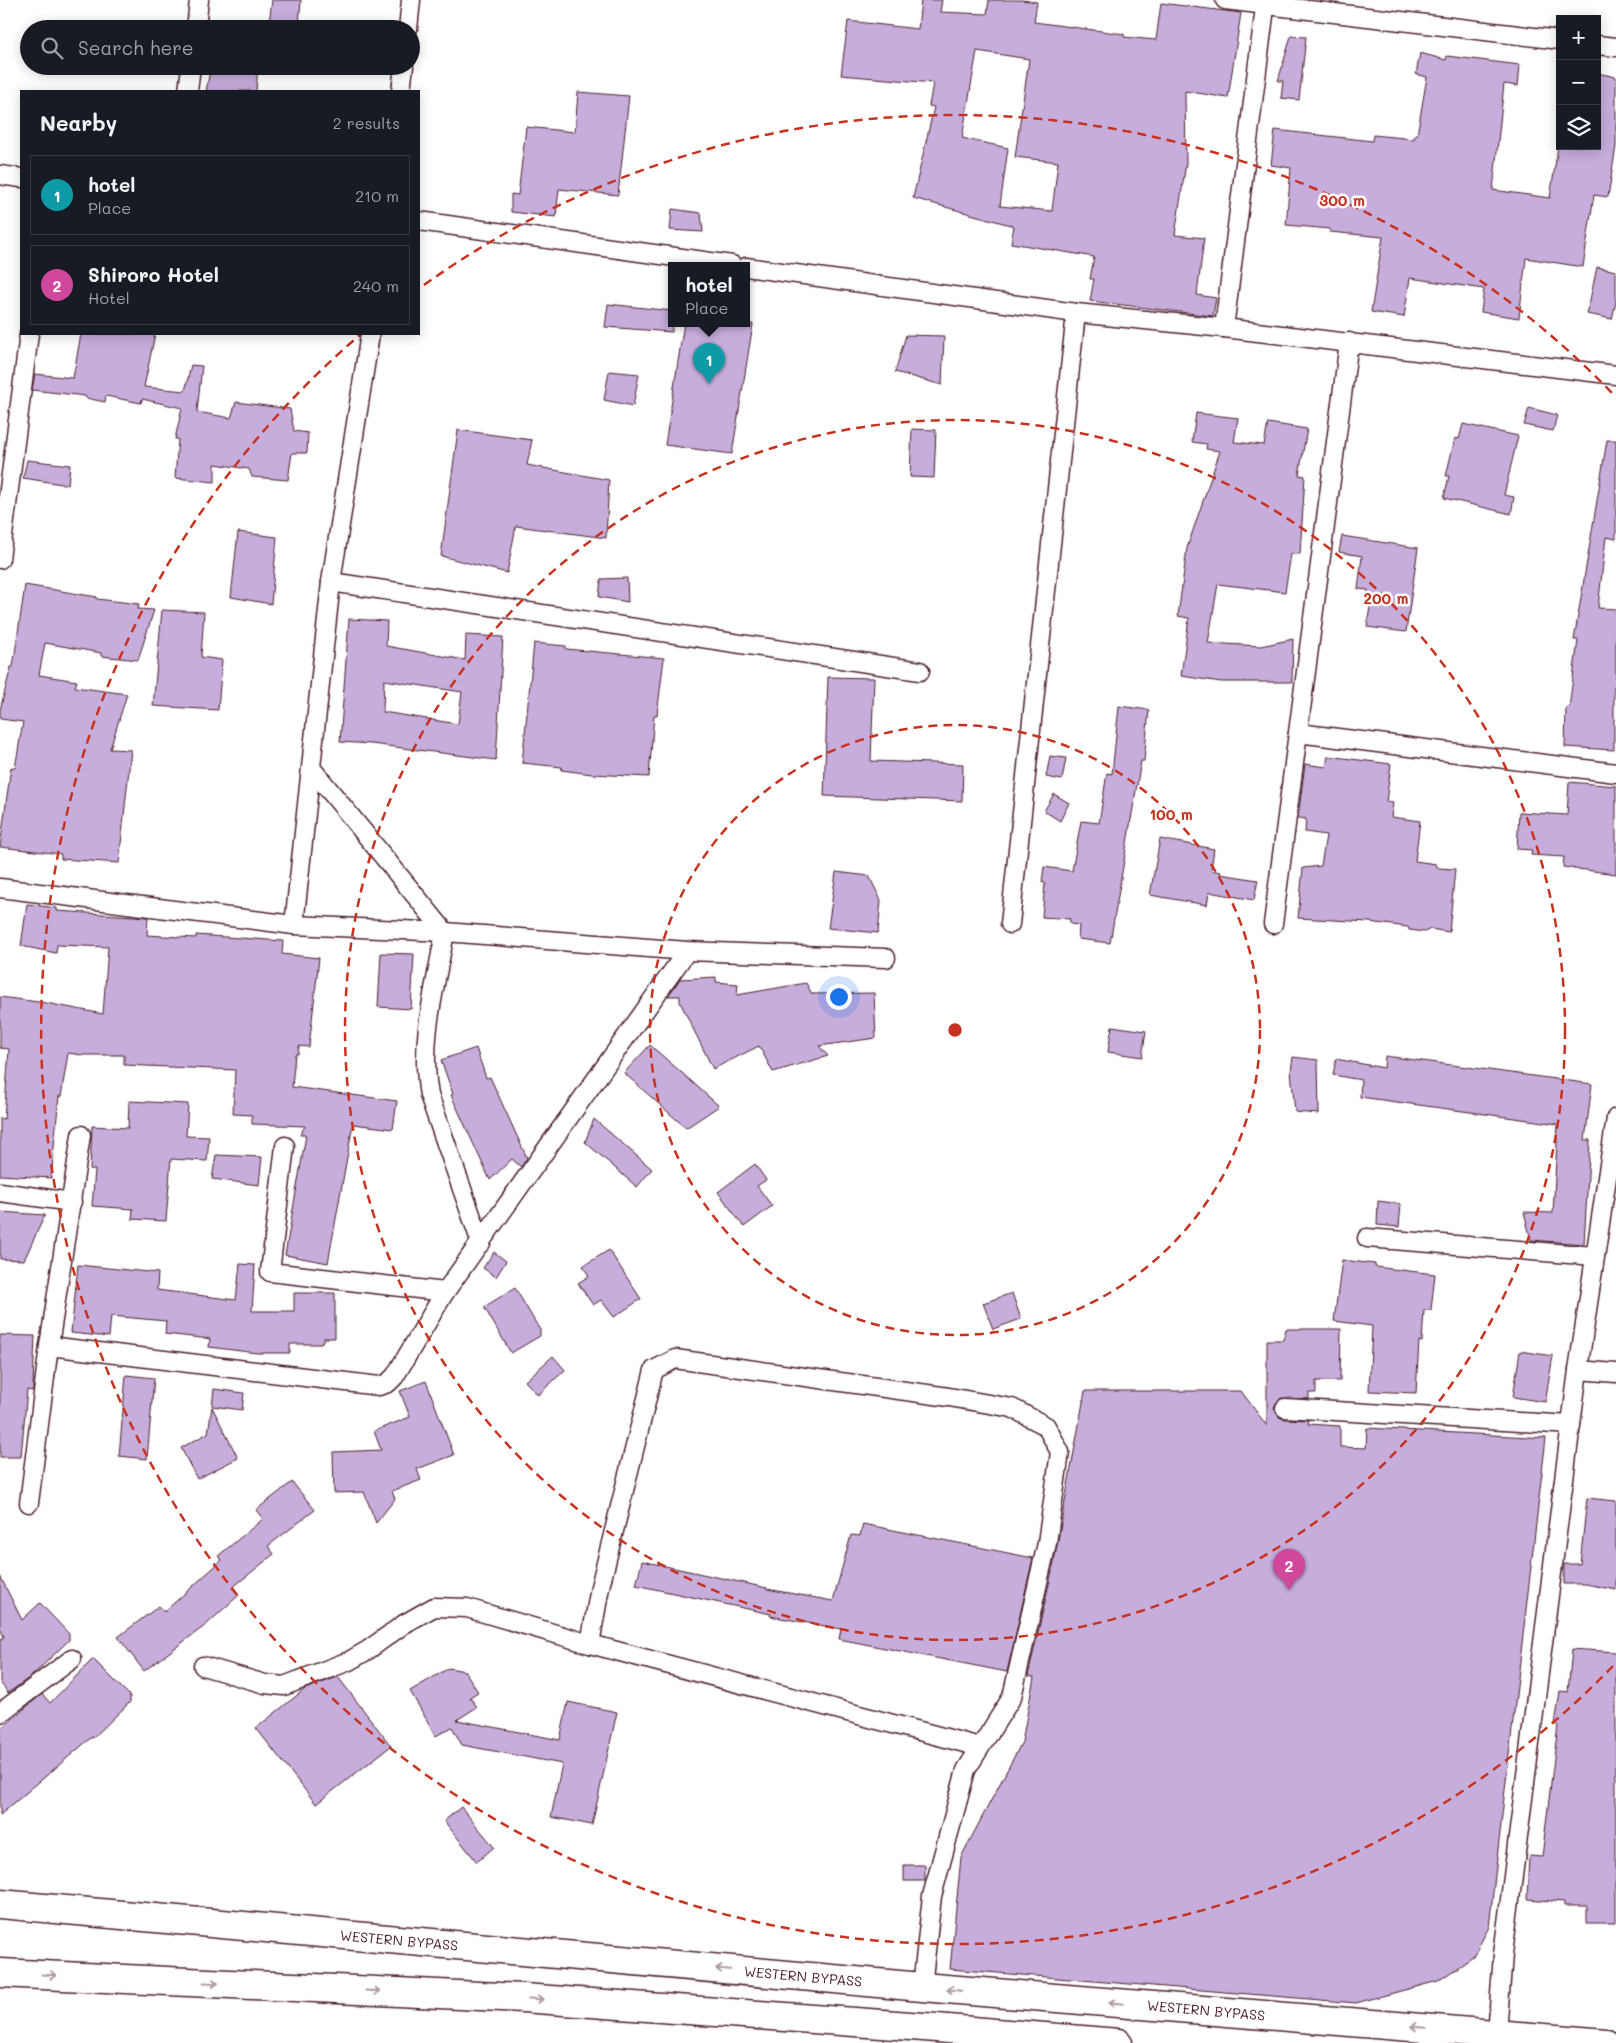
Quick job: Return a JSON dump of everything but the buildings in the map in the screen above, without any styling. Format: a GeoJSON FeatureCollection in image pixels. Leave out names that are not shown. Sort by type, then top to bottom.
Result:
{"type":"FeatureCollection","features":[{"type":"Feature","properties":{"kind":"main road","name":"WESTERN BYPASS"},"geometry":{"type":"LineString","coordinates":[[0,1904],[922,1987],[1606,2043]]}},
{"type":"Feature","properties":{"kind":"main road"},"geometry":{"type":"LineString","coordinates":[[0,1973],[523,1998],[914,2026],[1118,2043]]}},
{"type":"Feature","properties":{"kind":"street"},"geometry":{"type":"LineString","coordinates":[[197,20],[199,0]]}},
{"type":"Feature","properties":{"kind":"street"},"geometry":{"type":"LineString","coordinates":[[409,20],[411,0]]}},
{"type":"Feature","properties":{"kind":"street"},"geometry":{"type":"LineString","coordinates":[[1225,0],[1265,2],[1556,39]]}},
{"type":"Feature","properties":{"kind":"street"},"geometry":{"type":"LineString","coordinates":[[1224,328],[1265,2]]}},
{"type":"Feature","properties":{"kind":"street"},"geometry":{"type":"LineString","coordinates":[[1601,45],[1616,47]]}},
{"type":"Feature","properties":{"kind":"street"},"geometry":{"type":"LineString","coordinates":[[188,90],[190,75]]}},
{"type":"Feature","properties":{"kind":"street"},"geometry":{"type":"LineString","coordinates":[[402,90],[403,75]]}},
{"type":"Feature","properties":{"kind":"street"},"geometry":{"type":"LineString","coordinates":[[0,176],[20,178]]}},
{"type":"Feature","properties":{"kind":"street"},"geometry":{"type":"LineString","coordinates":[[420,221],[711,262]]}},
{"type":"Feature","properties":{"kind":"street"},"geometry":{"type":"LineString","coordinates":[[750,268],[1076,313],[1350,342],[1616,375]]}},
{"type":"Feature","properties":{"kind":"street"},"geometry":{"type":"LineString","coordinates":[[1010,924],[1076,313]]}},
{"type":"Feature","properties":{"kind":"street"},"geometry":{"type":"LineString","coordinates":[[0,559],[29,335]]}},
{"type":"Feature","properties":{"kind":"street"},"geometry":{"type":"LineString","coordinates":[[294,925],[331,582],[370,335]]}},
{"type":"Feature","properties":{"kind":"street"},"geometry":{"type":"LineString","coordinates":[[1274,924],[1350,342]]}},
{"type":"Feature","properties":{"kind":"street"},"geometry":{"type":"LineString","coordinates":[[331,582],[920,671]]}},
{"type":"Feature","properties":{"kind":"street"},"geometry":{"type":"LineString","coordinates":[[1298,733],[1616,773]]}},
{"type":"Feature","properties":{"kind":"street"},"geometry":{"type":"LineString","coordinates":[[312,769],[445,932],[425,1047],[425,1073],[429,1095],[481,1243]]}},
{"type":"Feature","properties":{"kind":"street"},"geometry":{"type":"LineString","coordinates":[[0,888],[294,925],[445,932],[687,951],[886,958]]}},
{"type":"Feature","properties":{"kind":"street"},"geometry":{"type":"LineString","coordinates":[[49,1346],[379,1386],[388,1383],[395,1376],[445,1292],[687,951]]}},
{"type":"Feature","properties":{"kind":"street"},"geometry":{"type":"LineString","coordinates":[[1497,2034],[1503,1954],[1578,1370],[1616,1118]]}},
{"type":"Feature","properties":{"kind":"street"},"geometry":{"type":"LineString","coordinates":[[29,1503],[49,1346],[81,1134]]}},
{"type":"Feature","properties":{"kind":"street"},"geometry":{"type":"LineString","coordinates":[[285,1146],[270,1272],[445,1292]]}},
{"type":"Feature","properties":{"kind":"street"},"geometry":{"type":"LineString","coordinates":[[0,1192],[72,1202]]}},
{"type":"Feature","properties":{"kind":"street"},"geometry":{"type":"LineString","coordinates":[[1368,1238],[1595,1256]]}},
{"type":"Feature","properties":{"kind":"street"},"geometry":{"type":"LineString","coordinates":[[590,1644],[600,1587],[654,1370],[674,1359],[948,1397],[1012,1408],[1046,1426],[1060,1452],[1047,1543],[1012,1698],[966,1770],[932,1896],[922,1987]]}},
{"type":"Feature","properties":{"kind":"street"},"geometry":{"type":"LineString","coordinates":[[1578,1370],[1616,1373]]}},
{"type":"Feature","properties":{"kind":"street"},"geometry":{"type":"LineString","coordinates":[[1285,1408],[1571,1425]]}},
{"type":"Feature","properties":{"kind":"street"},"geometry":{"type":"LineString","coordinates":[[203,1666],[265,1684],[284,1686],[348,1661],[368,1650],[404,1624],[434,1607],[467,1608],[590,1644],[980,1747]]}},
{"type":"Feature","properties":{"kind":"street"},"geometry":{"type":"LineString","coordinates":[[0,1713],[72,1660]]}},
{"type":"Feature","properties":{"kind":"place","name":"hotel"},"geometry":{"type":"Point","coordinates":[709,384]}},
{"type":"Feature","properties":{"kind":"place","name":"Shiroro Hotel"},"geometry":{"type":"Point","coordinates":[1289,1590]}}]}
